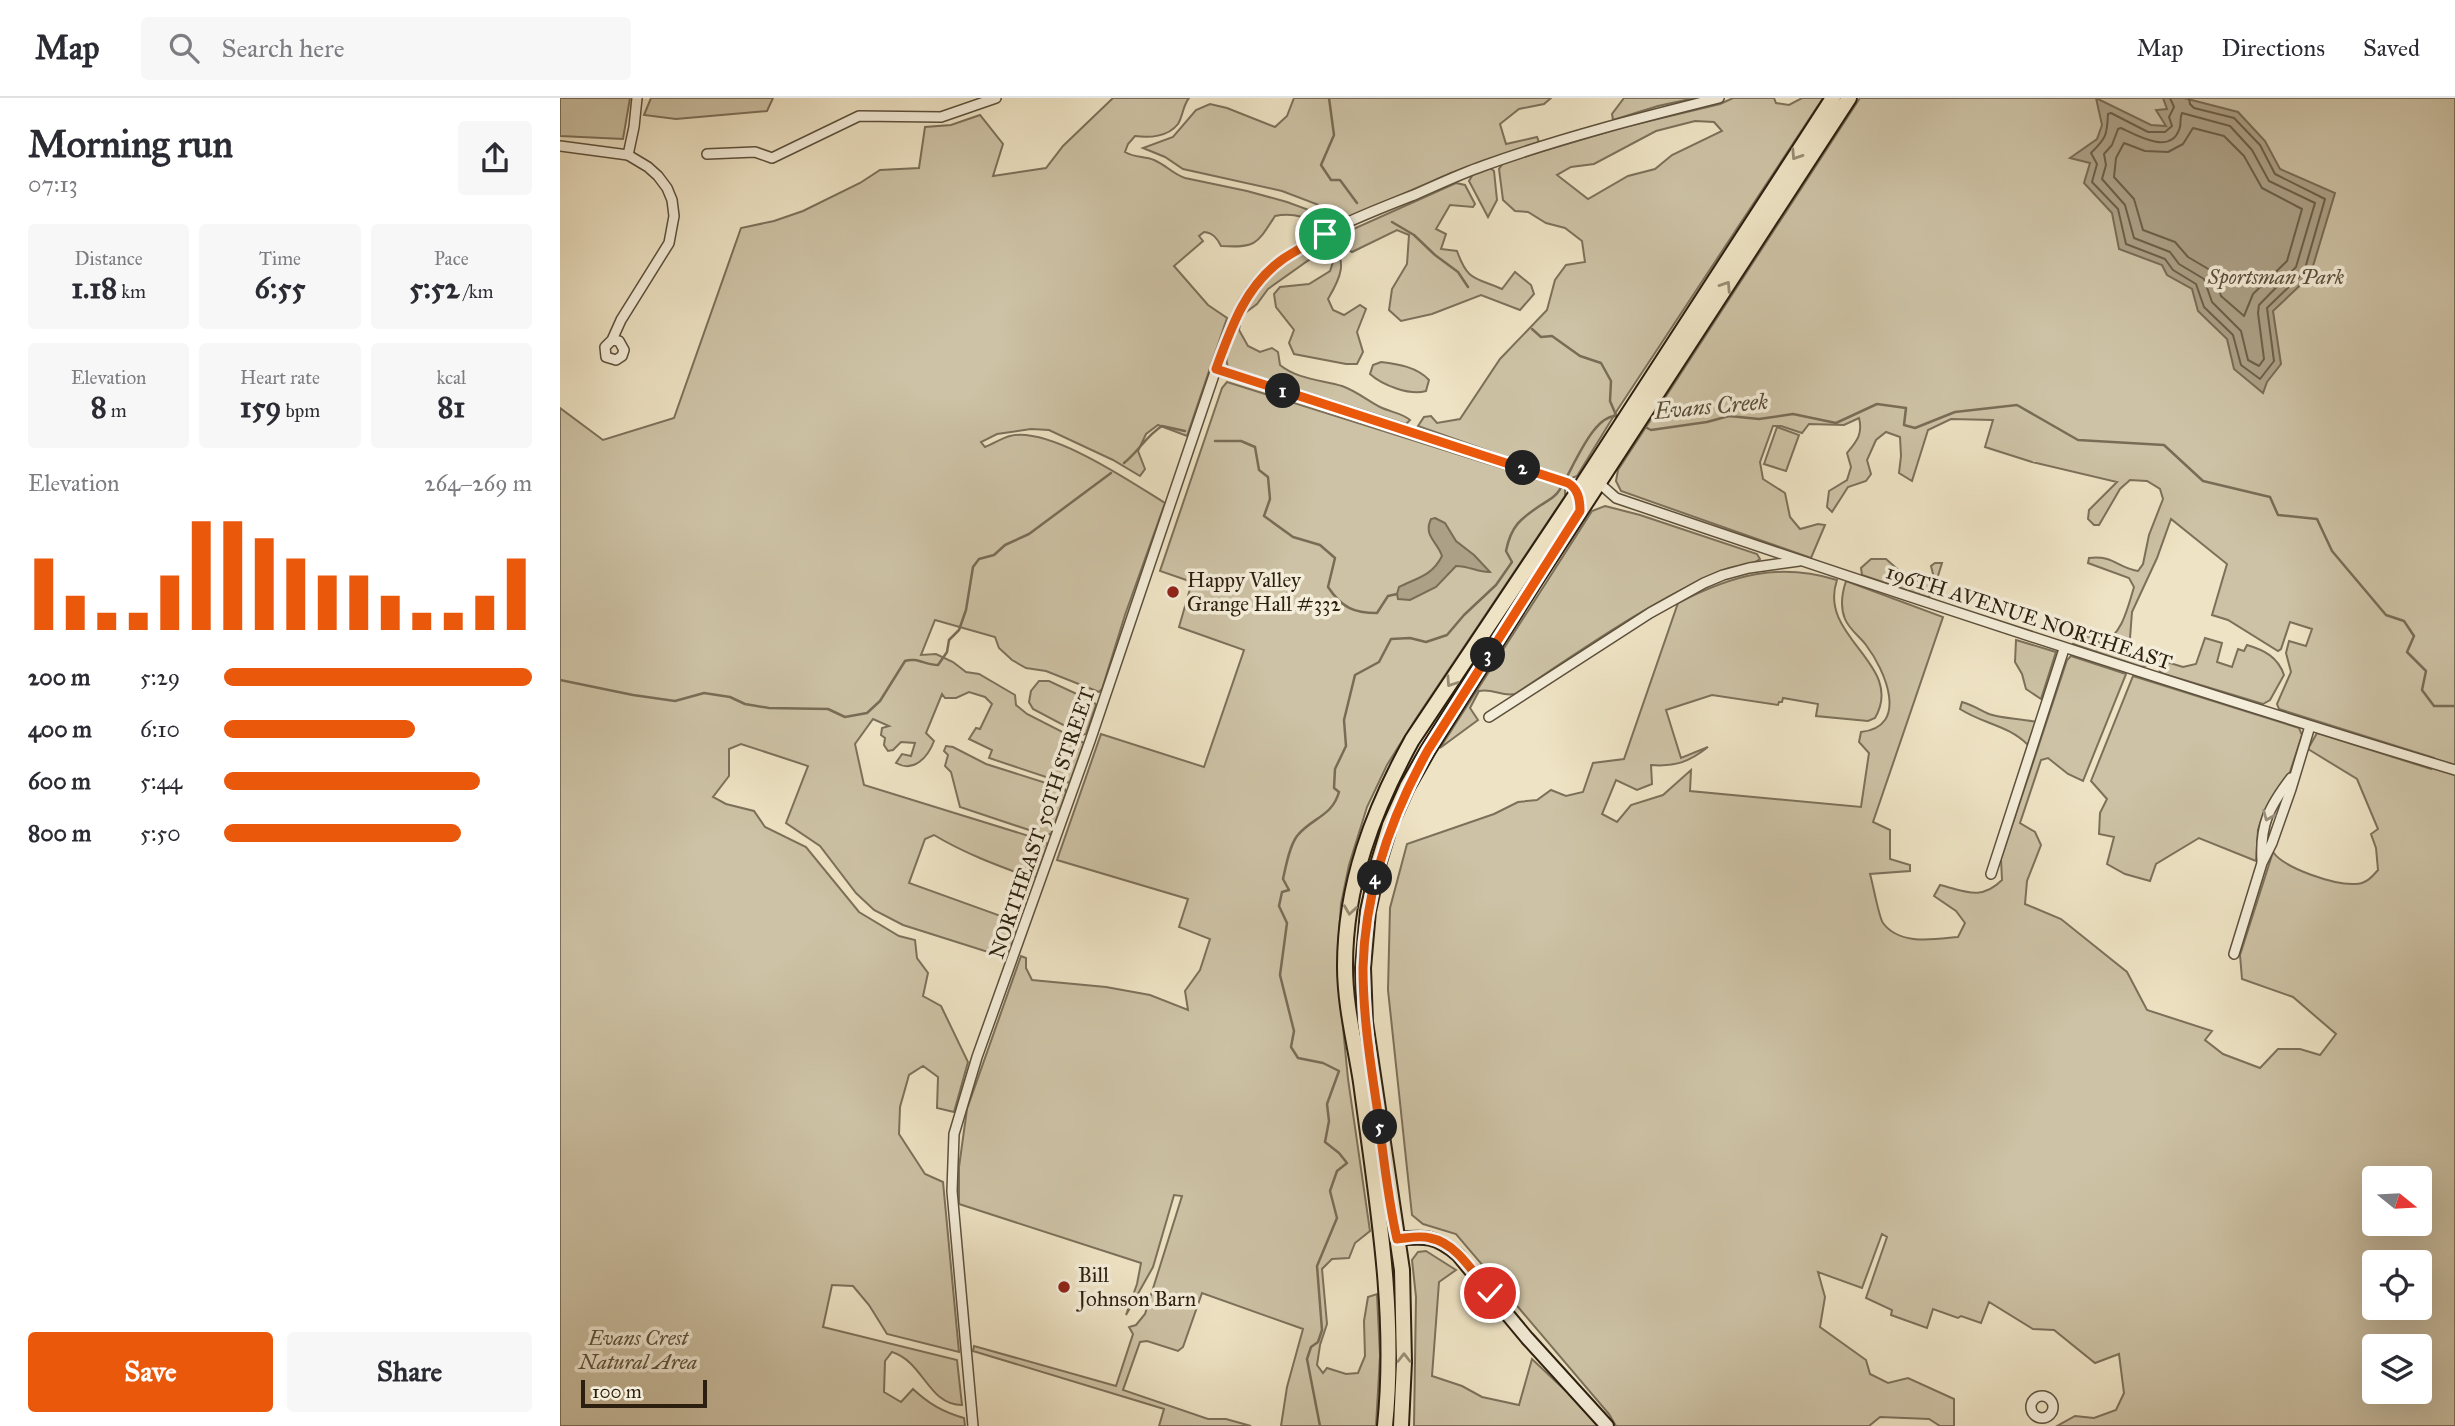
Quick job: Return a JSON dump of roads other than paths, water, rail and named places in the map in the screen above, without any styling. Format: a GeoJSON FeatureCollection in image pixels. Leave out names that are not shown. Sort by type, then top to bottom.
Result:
{"type":"FeatureCollection","features":[{"type":"Feature","properties":{"kind":"main road"},"geometry":{"type":"LineString","coordinates":[[1635,415],[1833,98]]}},
{"type":"Feature","properties":{"kind":"main road"},"geometry":{"type":"LineString","coordinates":[[1385,1426],[1390,1362],[1389,1312],[1358,1064],[1350,1023],[1345,966],[1349,909],[1360,856],[1373,819],[1412,740],[1568,485],[1598,462],[1620,437],[1849,98]]}},
{"type":"Feature","properties":{"kind":"main road"},"geometry":{"type":"LineString","coordinates":[[1401,1426],[1404,1314],[1397,1239],[1366,1022],[1363,968],[1368,911],[1379,861],[1390,825],[1428,750],[1599,483],[1620,437]]}},
{"type":"Feature","properties":{"kind":"main road"},"geometry":{"type":"LineString","coordinates":[[1598,462],[1599,483]]}},
{"type":"Feature","properties":{"kind":"main road"},"geometry":{"type":"LineString","coordinates":[[1568,485],[1580,511]]}},
{"type":"Feature","properties":{"kind":"main road"},"geometry":{"type":"LineString","coordinates":[[1381,1241],[1397,1239]]}},
{"type":"Feature","properties":{"kind":"street"},"geometry":{"type":"LineString","coordinates":[[628,155],[637,98]]}},
{"type":"Feature","properties":{"kind":"street"},"geometry":{"type":"LineString","coordinates":[[707,154],[755,152],[772,158],[859,116],[942,117],[996,98]]}},
{"type":"Feature","properties":{"kind":"street","name":"NORTHEAST 50TH STREET"},"geometry":{"type":"LineString","coordinates":[[973,1426],[952,1191],[954,1134],[977,1057],[1090,741],[1237,314],[1263,277],[1282,260],[1325,234],[1380,208],[1480,167],[1636,118],[1719,98]]}},
{"type":"Feature","properties":{"kind":"street"},"geometry":{"type":"LineString","coordinates":[[560,146],[628,155],[648,167],[667,188],[674,216],[673,230],[665,251],[621,320],[612,340]]}},
{"type":"Feature","properties":{"kind":"street"},"geometry":{"type":"LineString","coordinates":[[1216,369],[1568,485]]}},
{"type":"Feature","properties":{"kind":"street","name":"196TH AVENUE NORTHEAST"},"geometry":{"type":"LineString","coordinates":[[1599,483],[1616,498],[1800,561],[2064,649],[2455,770]]}},
{"type":"Feature","properties":{"kind":"street"},"geometry":{"type":"LineString","coordinates":[[1489,717],[1650,613],[1704,583],[1749,568],[1800,561]]}},
{"type":"Feature","properties":{"kind":"street"},"geometry":{"type":"LineString","coordinates":[[1991,874],[2064,649]]}},
{"type":"Feature","properties":{"kind":"street"},"geometry":{"type":"LineString","coordinates":[[2234,954],[2262,863],[2272,843],[2310,726]]}},
{"type":"Feature","properties":{"kind":"street"},"geometry":{"type":"LineString","coordinates":[[2262,863],[2262,832],[2266,815],[2294,775]]}},
{"type":"Feature","properties":{"kind":"street"},"geometry":{"type":"LineString","coordinates":[[1397,1239],[1431,1238],[1445,1244],[1458,1255],[1527,1338],[1607,1426]]}},
{"type":"Feature","properties":{"kind":"street"},"geometry":{"type":"LineString","coordinates":[[2032,1426],[2037,1417]]}},
{"type":"Feature","properties":{"kind":"water"},"geometry":{"type":"Polygon","coordinates":[[[2096,98],[2151,125],[2166,126],[2156,110],[2167,109],[2163,98],[2184,98],[2238,112],[2265,141],[2280,169],[2335,193],[2310,276],[2273,311],[2281,364],[2267,382],[2263,393],[2234,369],[2227,339],[2198,311],[2192,289],[2167,275],[2162,265],[2119,249],[2112,213],[2084,183],[2090,163],[2070,158],[2097,139],[2102,125],[2096,98]]]}},
{"type":"Feature","properties":{"kind":"water"},"geometry":{"type":"Polygon","coordinates":[[[1431,519],[1445,523],[1456,541],[1490,572],[1456,566],[1436,587],[1410,600],[1398,599],[1399,587],[1429,572],[1442,556],[1429,530],[1431,519]]]}},
{"type":"Feature","properties":{"kind":"waterway"},"geometry":{"type":"LineString","coordinates":[[1329,98],[1334,135],[1321,165],[1331,180],[1340,180],[1357,203]]}},
{"type":"Feature","properties":{"kind":"waterway"},"geometry":{"type":"LineString","coordinates":[[1392,222],[1414,235],[1458,272],[1468,287]]}},
{"type":"Feature","properties":{"kind":"waterway"},"geometry":{"type":"LineString","coordinates":[[1532,329],[1541,337],[1552,336],[1580,356],[1601,363],[1611,381],[1610,401],[1616,415]]}},
{"type":"Feature","properties":{"kind":"waterway","name":"Evans Creek"},"geometry":{"type":"LineString","coordinates":[[1643,426],[1651,430],[1729,416],[1759,419],[1793,414],[1836,423],[1877,404],[1906,408],[1904,425],[1915,428],[1955,412],[2017,405],[2078,440],[2164,445],[2203,481],[2270,497],[2278,515],[2317,519],[2332,551],[2386,615],[2404,621],[2414,636],[2407,652],[2426,671],[2422,690],[2434,706],[2455,706]]}},
{"type":"Feature","properties":{"kind":"waterway","name":"Evans Creek"},"geometry":{"type":"LineString","coordinates":[[1320,1426],[1307,1359],[1322,1330],[1317,1266],[1337,1218],[1330,1191],[1337,1171],[1347,1163],[1325,1142],[1329,1121],[1327,1104],[1339,1071],[1323,1063],[1298,1058],[1291,1047],[1294,1031],[1280,975],[1287,923],[1279,906],[1282,892],[1289,890],[1283,879],[1288,857],[1297,836],[1331,807],[1339,792],[1334,788],[1335,769],[1346,746],[1344,720],[1355,675],[1379,662],[1391,639],[1410,638],[1426,642],[1447,635],[1496,585],[1512,562],[1506,551],[1518,524],[1556,494],[1584,444],[1602,422],[1611,417],[1621,417]]}},
{"type":"Feature","properties":{"kind":"waterway"},"geometry":{"type":"LineString","coordinates":[[1124,463],[1162,426],[1185,431]]}},
{"type":"Feature","properties":{"kind":"waterway"},"geometry":{"type":"LineString","coordinates":[[1215,441],[1241,441],[1255,447],[1259,470],[1268,477],[1270,499],[1264,516],[1293,537],[1320,545],[1335,558],[1328,587],[1338,600],[1349,608],[1377,613],[1388,596],[1397,594]]}},
{"type":"Feature","properties":{"kind":"waterway"},"geometry":{"type":"LineString","coordinates":[[560,680],[675,701],[704,693],[769,708],[828,709],[845,717],[867,713],[880,701],[905,661],[938,665],[947,652],[949,640],[959,630],[966,610],[973,567],[979,559],[994,555],[1005,545],[1029,534],[1111,473]]}},
{"type":"Feature","properties":{"kind":"place","name":"Happy Valley Grange Hall #332"},"geometry":{"type":"Point","coordinates":[1173,592]}},
{"type":"Feature","properties":{"kind":"place","name":"Bill Johnson Barn"},"geometry":{"type":"Point","coordinates":[1064,1287]}},
{"type":"Feature","properties":{"kind":"park label","name":"Sportsman Park"},"geometry":{"type":"Point","coordinates":[2276,277]}},
{"type":"Feature","properties":{"kind":"park label","name":"Evans Crest Natural Area"},"geometry":{"type":"Point","coordinates":[638,1350]}}]}
